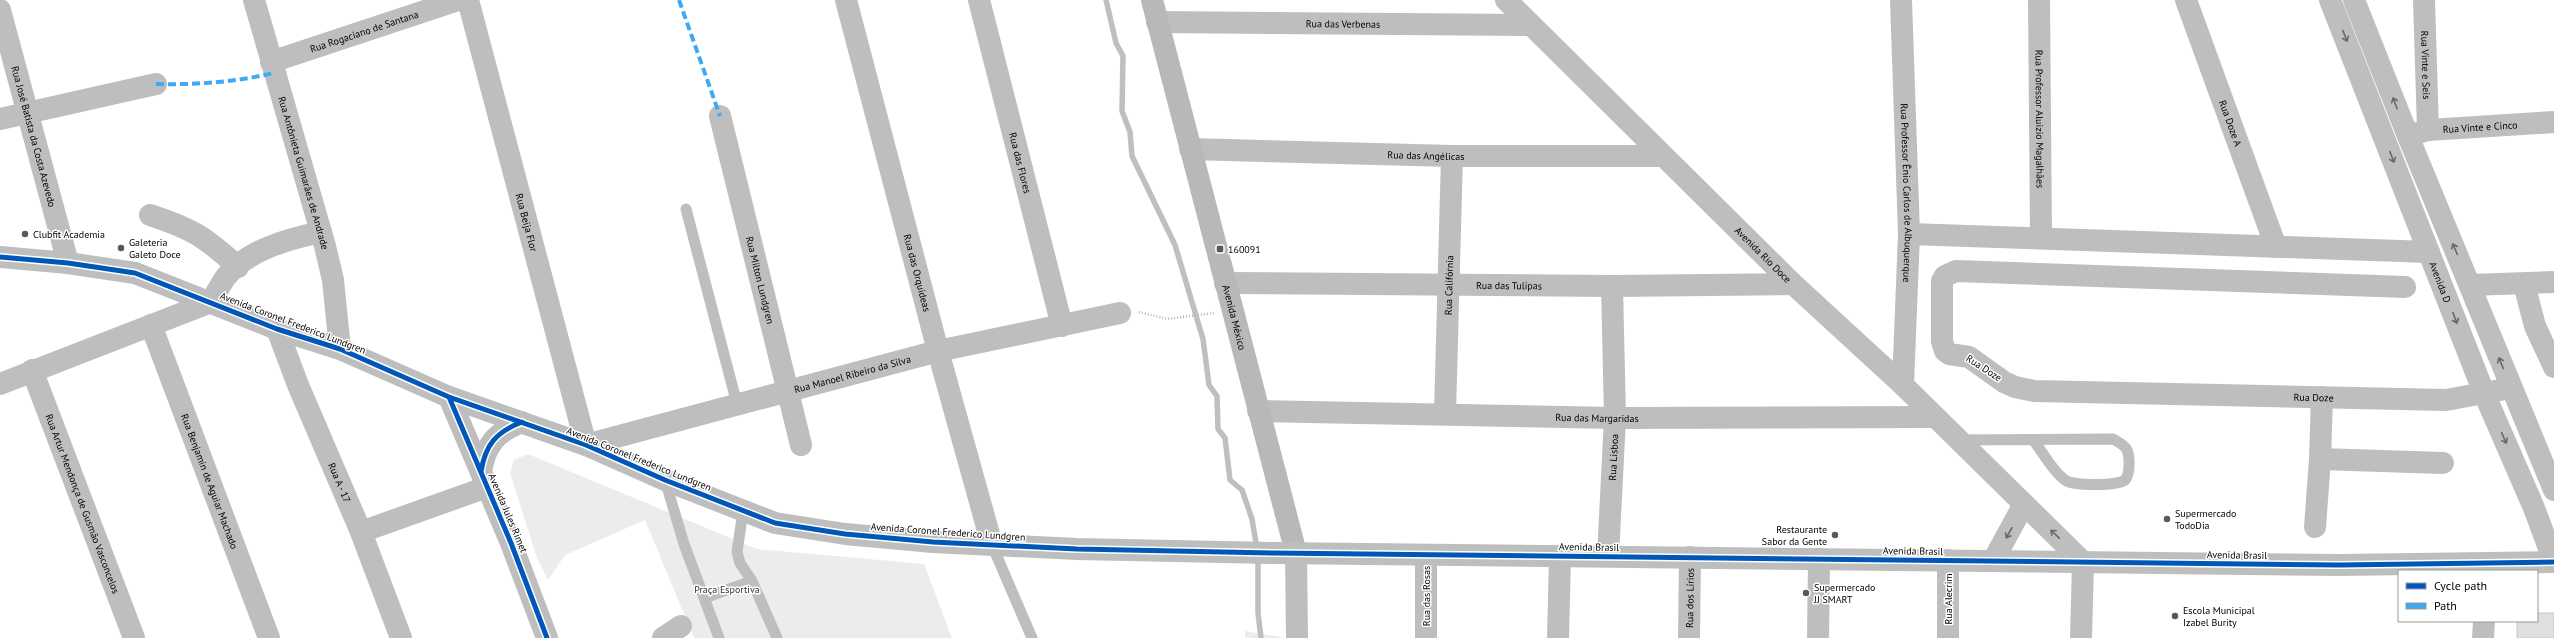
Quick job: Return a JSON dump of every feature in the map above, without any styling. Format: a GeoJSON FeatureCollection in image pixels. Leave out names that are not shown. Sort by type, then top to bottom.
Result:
{"type":"FeatureCollection","features":[{"type":"Feature","properties":{"kind":"main road","name":"Avenida México"},"geometry":{"type":"LineString","coordinates":[[1152,0],[1296,553]]}},
{"type":"Feature","properties":{"kind":"street","name":"Rua Antônieta Guimarães de Andrade"},"geometry":{"type":"LineString","coordinates":[[254,0],[321,232],[333,280],[340,349]]}},
{"type":"Feature","properties":{"kind":"street","name":"Rua Rogaciano de Santana"},"geometry":{"type":"LineString","coordinates":[[271,62],[458,0]]}},
{"type":"Feature","properties":{"kind":"street","name":"Rua Beija Flor"},"geometry":{"type":"LineString","coordinates":[[468,0],[586,445]]}},
{"type":"Feature","properties":{"kind":"street","name":"Rua das Orquídeas"},"geometry":{"type":"LineString","coordinates":[[846,0],[938,351],[992,545]]}},
{"type":"Feature","properties":{"kind":"street","name":"Rua das Flores"},"geometry":{"type":"LineString","coordinates":[[979,0],[1062,326]]}},
{"type":"Feature","properties":{"kind":"street","name":"Avenida Rio Doce"},"geometry":{"type":"LineString","coordinates":[[1506,0],[1661,156],[1793,284],[1903,385],[2083,562]]}},
{"type":"Feature","properties":{"kind":"street","name":"Rua Professor Ênio Carlos de Albuquerque"},"geometry":{"type":"LineString","coordinates":[[1901,0],[1909,234],[1903,385]]}},
{"type":"Feature","properties":{"kind":"street","name":"Rua Professor Aluizio Magalhães"},"geometry":{"type":"LineString","coordinates":[[2039,0],[2042,237]]}},
{"type":"Feature","properties":{"kind":"street","name":"Rua Doze A"},"geometry":{"type":"LineString","coordinates":[[2186,0],[2276,247]]}},
{"type":"Feature","properties":{"kind":"street","name":"Avenida D"},"geometry":{"type":"LineString","coordinates":[[2330,0],[2484,393],[2534,508],[2554,562]]}},
{"type":"Feature","properties":{"kind":"street"},"geometry":{"type":"LineString","coordinates":[[2354,0],[2408,136],[2554,490]]}},
{"type":"Feature","properties":{"kind":"street","name":"Rua Vinte e Seis"},"geometry":{"type":"LineString","coordinates":[[2424,0],[2428,130]]}},
{"type":"Feature","properties":{"kind":"street","name":"Rua José Batista da Costa Azevedo"},"geometry":{"type":"LineString","coordinates":[[0,10],[29,112],[68,263]]}},
{"type":"Feature","properties":{"kind":"street","name":"Rua das Verbenas"},"geometry":{"type":"LineString","coordinates":[[1157,22],[1530,25]]}},
{"type":"Feature","properties":{"kind":"street"},"geometry":{"type":"LineString","coordinates":[[0,118],[156,84]]}},
{"type":"Feature","properties":{"kind":"street","name":"Rua Milton Lundgren"},"geometry":{"type":"LineString","coordinates":[[720,116],[801,445]]}},
{"type":"Feature","properties":{"kind":"street","name":"Rua Vinte e Cinco"},"geometry":{"type":"LineString","coordinates":[[2408,136],[2428,130],[2554,122]]}},
{"type":"Feature","properties":{"kind":"street","name":"Rua das Angélicas"},"geometry":{"type":"LineString","coordinates":[[1190,149],[1452,156],[1661,156]]}},
{"type":"Feature","properties":{"kind":"street","name":"Rua Califórnia"},"geometry":{"type":"LineString","coordinates":[[1445,414],[1450,284],[1452,156]]}},
{"type":"Feature","properties":{"kind":"street"},"geometry":{"type":"LineString","coordinates":[[150,215],[182,225],[200,234],[238,267]]}},
{"type":"Feature","properties":{"kind":"street"},"geometry":{"type":"LineString","coordinates":[[0,384],[32,370],[210,302],[226,277],[250,256],[290,239],[321,232]]}},
{"type":"Feature","properties":{"kind":"street"},"geometry":{"type":"LineString","coordinates":[[1909,234],[2042,237],[2429,252]]}},
{"type":"Feature","properties":{"kind":"street","name":"Avenida Coronel Frederico Lundgren"},"geometry":{"type":"LineString","coordinates":[[0,257],[68,263],[135,273],[277,329],[340,349],[449,397],[586,445],[665,480],[775,523],[845,534],[992,545],[1273,553]]}},
{"type":"Feature","properties":{"kind":"street","name":"Rua Doze"},"geometry":{"type":"LineString","coordinates":[[2405,287],[1956,271],[1944,276],[1942,281],[1942,341],[1945,351],[1949,354],[1969,357],[1995,376],[2016,387],[2034,391],[2446,400],[2511,388]]}},
{"type":"Feature","properties":{"kind":"street"},"geometry":{"type":"LineString","coordinates":[[2470,285],[2554,282]]}},
{"type":"Feature","properties":{"kind":"street","name":"Rua das Tulipas"},"geometry":{"type":"LineString","coordinates":[[1225,283],[1612,286],[1793,284]]}},
{"type":"Feature","properties":{"kind":"street"},"geometry":{"type":"LineString","coordinates":[[2524,284],[2535,326],[2554,367]]}},
{"type":"Feature","properties":{"kind":"street","name":"Rua Lisboa"},"geometry":{"type":"LineString","coordinates":[[1608,556],[1615,418],[1612,286]]}},
{"type":"Feature","properties":{"kind":"street","name":"Rua Manoel Ribeiro da Silva"},"geometry":{"type":"LineString","coordinates":[[586,445],[787,390],[938,351],[1120,313]]}},
{"type":"Feature","properties":{"kind":"street","name":"Rua Benjamin de Aguiar Machado"},"geometry":{"type":"LineString","coordinates":[[151,325],[269,638]]}},
{"type":"Feature","properties":{"kind":"street","name":"Rua A - 17"},"geometry":{"type":"LineString","coordinates":[[277,329],[298,385],[361,532],[401,638]]}},
{"type":"Feature","properties":{"kind":"street","name":"Rua Artur Mendonça de Gusmão Vasconcelos"},"geometry":{"type":"LineString","coordinates":[[32,370],[134,638]]}},
{"type":"Feature","properties":{"kind":"street","name":"Avenida Jules Rimet"},"geometry":{"type":"LineString","coordinates":[[449,397],[511,543],[547,638]]}},
{"type":"Feature","properties":{"kind":"street"},"geometry":{"type":"LineString","coordinates":[[2315,527],[2320,459],[2322,397]]}},
{"type":"Feature","properties":{"kind":"street","name":"Rua das Margaridas"},"geometry":{"type":"LineString","coordinates":[[1258,411],[1615,418],[1935,417]]}},
{"type":"Feature","properties":{"kind":"street"},"geometry":{"type":"LineString","coordinates":[[361,532],[484,480],[484,455],[492,440],[505,428],[522,422]]}},
{"type":"Feature","properties":{"kind":"street"},"geometry":{"type":"LineString","coordinates":[[2320,459],[2443,462]]}},
{"type":"Feature","properties":{"kind":"street"},"geometry":{"type":"LineString","coordinates":[[1993,561],[2024,504]]}},
{"type":"Feature","properties":{"kind":"street","name":"Avenida Brasil"},"geometry":{"type":"LineString","coordinates":[[1273,553],[2332,565],[2486,566],[2554,562]]}},
{"type":"Feature","properties":{"kind":"street","name":"Avenida México"},"geometry":{"type":"LineString","coordinates":[[1296,553],[1297,638]]}},
{"type":"Feature","properties":{"kind":"street","name":"Rua das Rosas"},"geometry":{"type":"LineString","coordinates":[[1426,554],[1426,638]]}},
{"type":"Feature","properties":{"kind":"street"},"geometry":{"type":"LineString","coordinates":[[1558,638],[1560,556]]}},
{"type":"Feature","properties":{"kind":"street","name":"Rua dos Lírios"},"geometry":{"type":"LineString","coordinates":[[1689,638],[1690,557]]}},
{"type":"Feature","properties":{"kind":"street"},"geometry":{"type":"LineString","coordinates":[[1818,638],[1819,559]]}},
{"type":"Feature","properties":{"kind":"street","name":"Rua Alecrim"},"geometry":{"type":"LineString","coordinates":[[1948,560],[1948,638]]}},
{"type":"Feature","properties":{"kind":"street"},"geometry":{"type":"LineString","coordinates":[[2081,638],[2083,562]]}},
{"type":"Feature","properties":{"kind":"street"},"geometry":{"type":"LineString","coordinates":[[2483,638],[2484,622]]}},
{"type":"Feature","properties":{"kind":"lane"},"geometry":{"type":"LineString","coordinates":[[686,209],[736,404]]}},
{"type":"Feature","properties":{"kind":"lane"},"geometry":{"type":"LineString","coordinates":[[1959,440],[2113,439],[2122,444],[2127,450],[2129,474],[2125,480],[2118,484],[2074,484],[2066,481],[2058,473],[2033,440]]}},
{"type":"Feature","properties":{"kind":"lane"},"geometry":{"type":"LineString","coordinates":[[665,480],[684,544],[719,638]]}},
{"type":"Feature","properties":{"kind":"lane"},"geometry":{"type":"LineString","coordinates":[[743,511],[737,552],[740,563],[752,581],[777,638]]}},
{"type":"Feature","properties":{"kind":"lane"},"geometry":{"type":"LineString","coordinates":[[992,545],[1032,638]]}},
{"type":"Feature","properties":{"kind":"lane"},"geometry":{"type":"LineString","coordinates":[[704,598],[752,581]]}},
{"type":"Feature","properties":{"kind":"path"},"geometry":{"type":"LineString","coordinates":[[1120,313],[1133,311],[1167,319],[1203,314]]}},
{"type":"Feature","properties":{"kind":"green space","name":"Praça Esportiva"},"geometry":{"type":"Polygon","coordinates":[[[528,454],[757,549],[924,564],[952,638],[694,638],[645,520],[565,555],[548,580],[537,558],[510,473],[514,460],[528,454]]]}},
{"type":"Feature","properties":{"kind":"green space"},"geometry":{"type":"Polygon","coordinates":[[[1245,631],[1286,638],[1245,638],[1245,631]]]}},
{"type":"Feature","properties":{"kind":"building"},"geometry":{"type":"Polygon","coordinates":[[[2538,613],[2554,613],[2554,638],[2517,638],[2517,622],[2538,622],[2538,613]]]}},
{"type":"Feature","properties":{"kind":"waterway"},"geometry":{"type":"LineString","coordinates":[[1106,0],[1116,43],[1123,56],[1122,111],[1130,132],[1132,156],[1175,245],[1203,339],[1209,385],[1217,396],[1218,429],[1225,438],[1230,480],[1242,490],[1252,519],[1257,549]]}},
{"type":"Feature","properties":{"kind":"waterway"},"geometry":{"type":"LineString","coordinates":[[1258,558],[1258,613],[1261,638]]}},
{"type":"Feature","properties":{"kind":"marked path"},"geometry":{"type":"LineString","coordinates":[[679,0],[720,116]]}},
{"type":"Feature","properties":{"kind":"marked path"},"geometry":{"type":"LineString","coordinates":[[156,84],[215,82],[245,79],[274,73]]}},
{"type":"Feature","properties":{"kind":"cycle path"},"geometry":{"type":"LineString","coordinates":[[0,257],[68,263],[135,273],[277,329],[340,349],[449,397],[586,445],[665,480],[775,523],[845,534],[933,542],[1077,549],[1273,553],[2340,565],[2554,562]]}},
{"type":"Feature","properties":{"kind":"cycle path"},"geometry":{"type":"LineString","coordinates":[[449,397],[511,543],[547,638]]}},
{"type":"Feature","properties":{"kind":"cycle path"},"geometry":{"type":"LineString","coordinates":[[481,472],[485,454],[493,441],[505,430],[522,422]]}},
{"type":"Feature","properties":{"kind":"place","name":"Clubfit Academia"},"geometry":{"type":"Point","coordinates":[25,234]}},
{"type":"Feature","properties":{"kind":"place","name":"Galeteria Galeto Doce"},"geometry":{"type":"Point","coordinates":[121,248]}},
{"type":"Feature","properties":{"kind":"place","name":"160091"},"geometry":{"type":"Point","coordinates":[1220,249]}},
{"type":"Feature","properties":{"kind":"place","name":"Supermercado TodoDia"},"geometry":{"type":"Point","coordinates":[2167,519]}},
{"type":"Feature","properties":{"kind":"place","name":"Restaurante Sabor da Gente"},"geometry":{"type":"Point","coordinates":[1835,535]}},
{"type":"Feature","properties":{"kind":"place","name":"Supermercado JJ SMART"},"geometry":{"type":"Point","coordinates":[1806,593]}},
{"type":"Feature","properties":{"kind":"place","name":"Escola Municipal Izabel Burity"},"geometry":{"type":"Point","coordinates":[2175,616]}}]}
